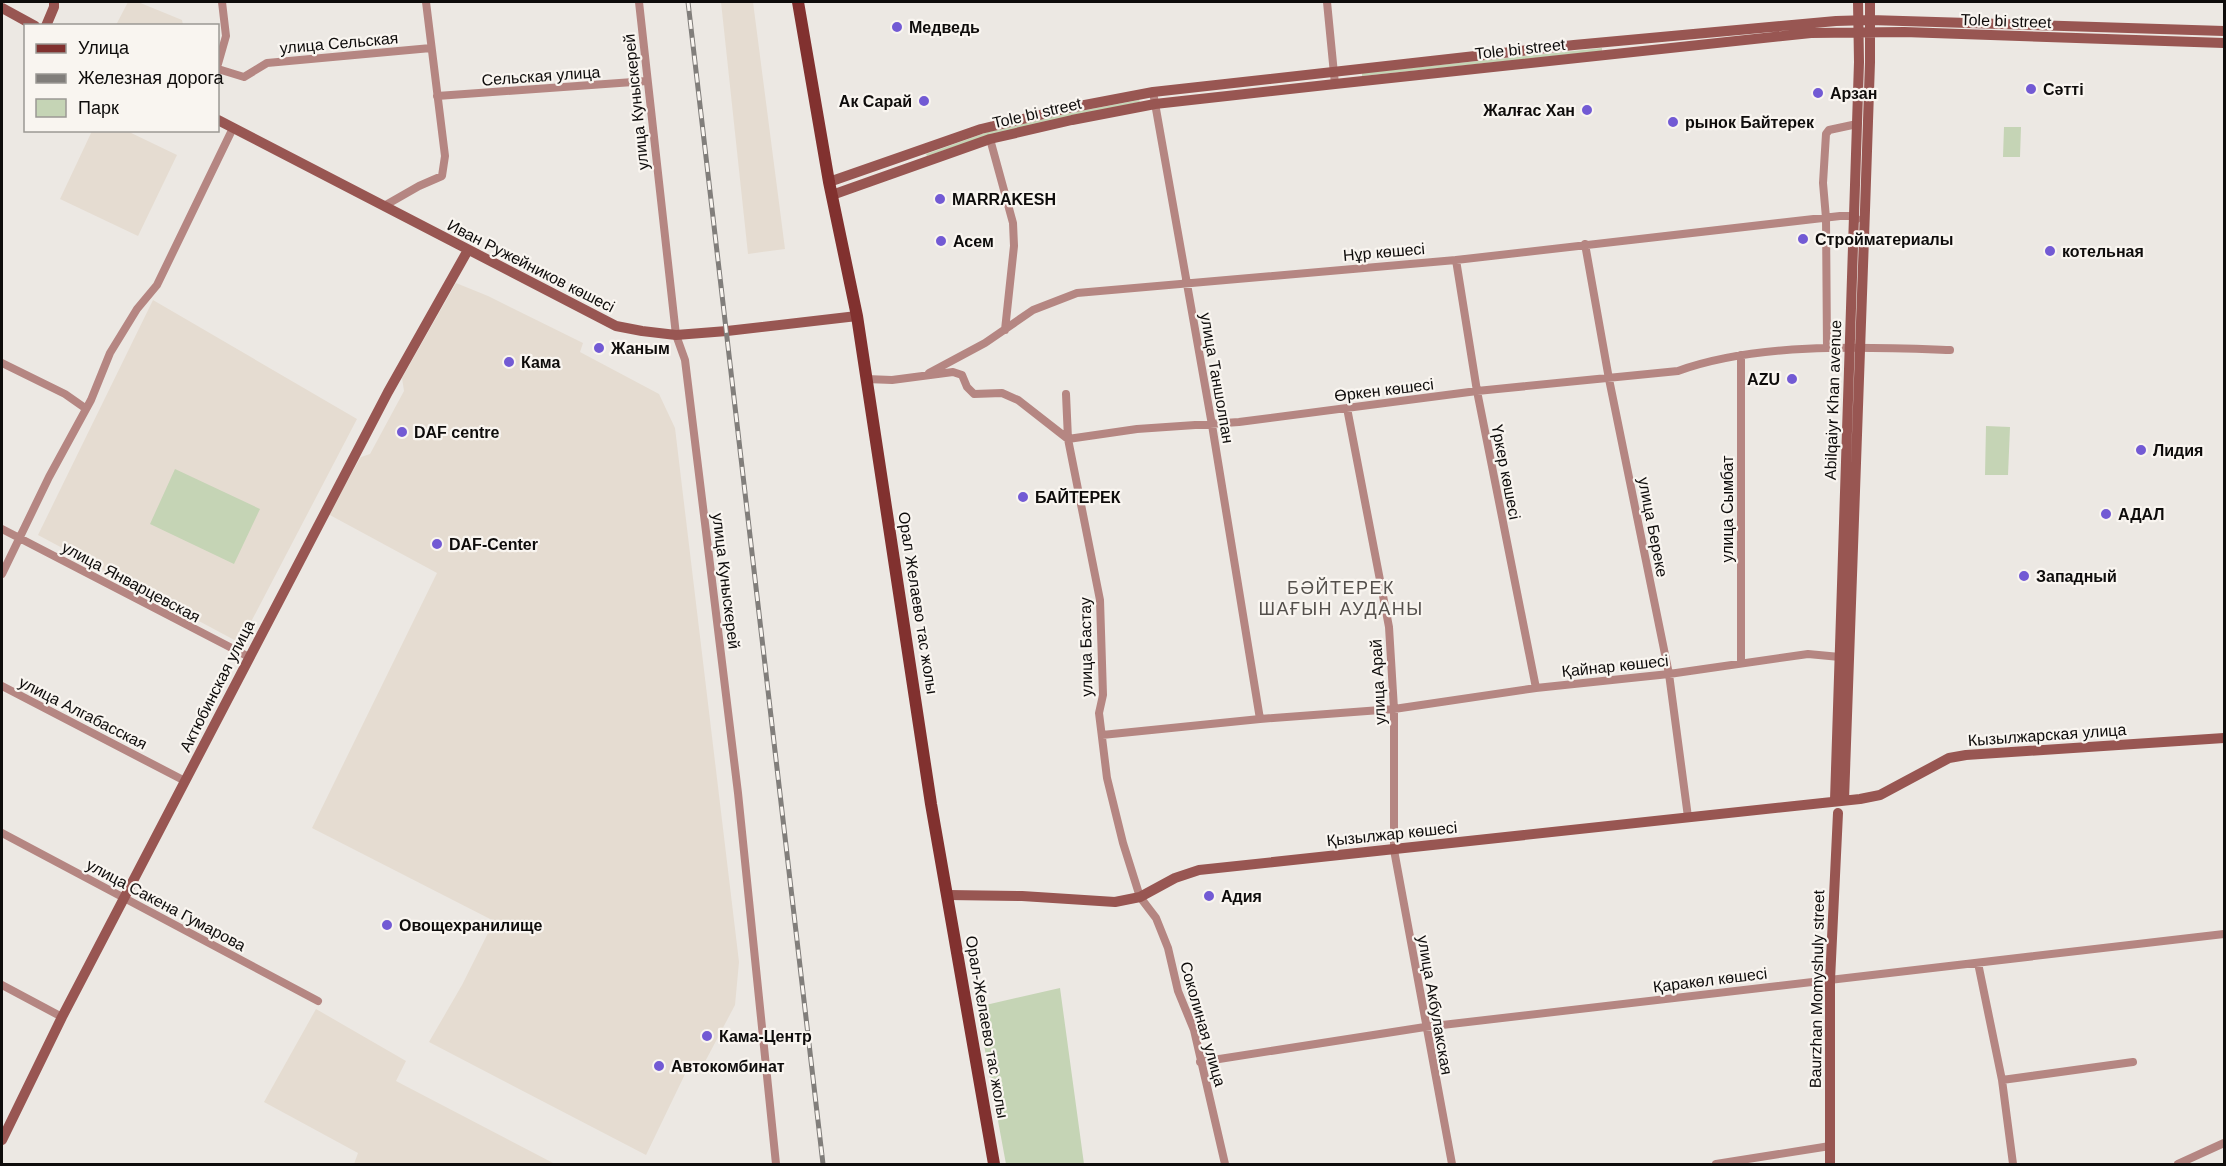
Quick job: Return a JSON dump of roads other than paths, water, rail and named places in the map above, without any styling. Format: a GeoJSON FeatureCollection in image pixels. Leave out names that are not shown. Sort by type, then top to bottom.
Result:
{"type":"FeatureCollection","features":[{"type":"Feature","properties":{"kind":"main road"},"geometry":{"type":"LineString","coordinates":[[798,2],[831,188],[857,316]]}},
{"type":"Feature","properties":{"kind":"main road","name":"Орал Желаево тас жолы"},"geometry":{"type":"LineString","coordinates":[[857,316],[931,804],[948,895]]}},
{"type":"Feature","properties":{"kind":"main road","name":"Орал-Желаево тас жолы"},"geometry":{"type":"LineString","coordinates":[[948,895],[994,1164]]}},
{"type":"Feature","properties":{"kind":"street"},"geometry":{"type":"LineString","coordinates":[[47,24],[54,2]]}},
{"type":"Feature","properties":{"kind":"street"},"geometry":{"type":"LineString","coordinates":[[219,60],[226,36],[222,2]]}},
{"type":"Feature","properties":{"kind":"street"},"geometry":{"type":"LineString","coordinates":[[384,206],[442,176],[445,156],[426,2]]}},
{"type":"Feature","properties":{"kind":"street","name":"улица Куныскерей"},"geometry":{"type":"LineString","coordinates":[[639,2],[676,335],[685,360],[738,793],[776,1164]]}},
{"type":"Feature","properties":{"kind":"street"},"geometry":{"type":"LineString","coordinates":[[1327,2],[1335,84]]}},
{"type":"Feature","properties":{"kind":"street","name":"Abilqaiyr Khan avenue"},"geometry":{"type":"LineString","coordinates":[[1840,800],[1840,657],[1855,348],[1865,226],[1864,26],[1858,2]]}},
{"type":"Feature","properties":{"kind":"street","name":"Abilqaiyr Khan avenue"},"geometry":{"type":"LineString","coordinates":[[1840,800],[1855,348],[1854,216],[1857,124],[1864,26],[1870,2]]}},
{"type":"Feature","properties":{"kind":"street"},"geometry":{"type":"LineString","coordinates":[[2,8],[31,24]]}},
{"type":"Feature","properties":{"kind":"street","name":"Tole bi street"},"geometry":{"type":"LineString","coordinates":[[831,188],[981,129],[1069,108],[1153,92],[1334,70],[1811,22],[2224,43]]}},
{"type":"Feature","properties":{"kind":"street"},"geometry":{"type":"LineString","coordinates":[[1864,26],[2224,31]]}},
{"type":"Feature","properties":{"kind":"street","name":"Tole bi street"},"geometry":{"type":"LineString","coordinates":[[831,188],[990,139],[1155,104],[1864,26]]}},
{"type":"Feature","properties":{"kind":"street","name":"улица Сельская"},"geometry":{"type":"LineString","coordinates":[[219,69],[244,77],[267,63],[431,48]]}},
{"type":"Feature","properties":{"kind":"street","name":"Сельская улица"},"geometry":{"type":"LineString","coordinates":[[437,96],[647,81]]}},
{"type":"Feature","properties":{"kind":"street","name":"улица Таншолпан"},"geometry":{"type":"LineString","coordinates":[[1153,92],[1212,425],[1260,719]]}},
{"type":"Feature","properties":{"kind":"street","name":"Иван Ружейников көшесі"},"geometry":{"type":"LineString","coordinates":[[219,121],[616,326],[642,332],[676,335],[857,316]]}},
{"type":"Feature","properties":{"kind":"street"},"geometry":{"type":"LineString","coordinates":[[1827,348],[1826,218],[1823,183],[1826,134],[1829,130],[1857,124]]}},
{"type":"Feature","properties":{"kind":"street"},"geometry":{"type":"LineString","coordinates":[[2,574],[91,400],[110,353],[137,309],[157,285],[233,128]]}},
{"type":"Feature","properties":{"kind":"street"},"geometry":{"type":"LineString","coordinates":[[990,139],[1013,223],[1014,246],[1005,330]]}},
{"type":"Feature","properties":{"kind":"street"},"geometry":{"type":"LineString","coordinates":[[1854,216],[1865,226]]}},
{"type":"Feature","properties":{"kind":"street","name":"Нұр көшесі"},"geometry":{"type":"LineString","coordinates":[[922,377],[1005,330],[1033,310],[1077,293],[1456,260],[1854,216]]}},
{"type":"Feature","properties":{"kind":"street","name":"улица Береке"},"geometry":{"type":"LineString","coordinates":[[1585,244],[1609,378],[1669,674],[1688,817]]}},
{"type":"Feature","properties":{"kind":"street","name":"Актюбинская улица"},"geometry":{"type":"LineString","coordinates":[[2,1139],[62,1017],[249,657],[388,392],[468,250]]}},
{"type":"Feature","properties":{"kind":"street","name":"Үркер көшесі"},"geometry":{"type":"LineString","coordinates":[[1456,260],[1477,391],[1536,688]]}},
{"type":"Feature","properties":{"kind":"street","name":"Өркен көшесі"},"geometry":{"type":"LineString","coordinates":[[1068,439],[1137,429],[1212,425],[1477,391],[1678,371],[1698,364],[1741,356],[1827,348],[1950,350]]}},
{"type":"Feature","properties":{"kind":"street","name":"улица Сымбат"},"geometry":{"type":"LineString","coordinates":[[1740,662],[1741,356]]}},
{"type":"Feature","properties":{"kind":"street"},"geometry":{"type":"LineString","coordinates":[[2,363],[65,394],[85,408]]}},
{"type":"Feature","properties":{"kind":"street"},"geometry":{"type":"LineString","coordinates":[[866,379],[892,380],[953,372],[962,375],[967,387],[974,394],[1002,393],[1018,400],[1068,439]]}},
{"type":"Feature","properties":{"kind":"street","name":"улица Бастау"},"geometry":{"type":"LineString","coordinates":[[1066,394],[1068,439],[1100,600],[1103,695],[1099,713],[1107,778],[1122,843],[1140,897]]}},
{"type":"Feature","properties":{"kind":"street","name":"улица Арай"},"geometry":{"type":"LineString","coordinates":[[1347,408],[1389,627],[1394,709],[1394,849]]}},
{"type":"Feature","properties":{"kind":"street","name":"улица Январцевская"},"geometry":{"type":"LineString","coordinates":[[2,529],[249,657]]}},
{"type":"Feature","properties":{"kind":"street","name":"Қайнар көшесі"},"geometry":{"type":"LineString","coordinates":[[1102,735],[1260,719],[1394,709],[1536,688],[1669,674],[1808,654],[1840,657]]}},
{"type":"Feature","properties":{"kind":"street","name":"улица Алгабасская"},"geometry":{"type":"LineString","coordinates":[[2,686],[185,781]]}},
{"type":"Feature","properties":{"kind":"street","name":"Кызылжарская улица"},"geometry":{"type":"LineString","coordinates":[[1840,800],[1880,795],[1949,758],[1966,755],[2224,738]]}},
{"type":"Feature","properties":{"kind":"street"},"geometry":{"type":"LineString","coordinates":[[1838,813],[1840,800]]}},
{"type":"Feature","properties":{"kind":"street","name":"Қызылжар көшесі"},"geometry":{"type":"LineString","coordinates":[[948,895],[1022,896],[1115,902],[1140,897],[1174,878],[1199,870],[1840,800]]}},
{"type":"Feature","properties":{"kind":"street","name":"Baurzhan Momyshuly street"},"geometry":{"type":"LineString","coordinates":[[1830,1164],[1830,980],[1838,813]]}},
{"type":"Feature","properties":{"kind":"street","name":"улица Сакена Гумарова"},"geometry":{"type":"LineString","coordinates":[[2,833],[318,1001]]}},
{"type":"Feature","properties":{"kind":"street","name":"улица Акбулакская"},"geometry":{"type":"LineString","coordinates":[[1394,849],[1452,1164]]}},
{"type":"Feature","properties":{"kind":"street","name":"Соколиная улица"},"geometry":{"type":"LineString","coordinates":[[1140,897],[1156,918],[1168,948],[1178,992],[1194,1030],[1225,1164]]}},
{"type":"Feature","properties":{"kind":"street","name":"Қаракөл көшесі"},"geometry":{"type":"LineString","coordinates":[[1200,1062],[1425,1027],[2224,933]]}},
{"type":"Feature","properties":{"kind":"street"},"geometry":{"type":"LineString","coordinates":[[1978,963],[2002,1080],[2013,1164]]}},
{"type":"Feature","properties":{"kind":"street"},"geometry":{"type":"LineString","coordinates":[[2,985],[62,1017]]}},
{"type":"Feature","properties":{"kind":"street"},"geometry":{"type":"LineString","coordinates":[[2002,1080],[2133,1062]]}},
{"type":"Feature","properties":{"kind":"street"},"geometry":{"type":"LineString","coordinates":[[2178,1164],[2224,1143]]}},
{"type":"Feature","properties":{"kind":"street"},"geometry":{"type":"LineString","coordinates":[[1716,1164],[1830,1146]]}},
{"type":"Feature","properties":{"kind":"railway"},"geometry":{"type":"LineString","coordinates":[[688,2],[823,1164]]}},
{"type":"Feature","properties":{"kind":"place","name":"Медведь"},"geometry":{"type":"Point","coordinates":[897,27]}},
{"type":"Feature","properties":{"kind":"place","name":"Cәтті"},"geometry":{"type":"Point","coordinates":[2031,89]}},
{"type":"Feature","properties":{"kind":"place","name":"Арзан"},"geometry":{"type":"Point","coordinates":[1818,93]}},
{"type":"Feature","properties":{"kind":"place","name":"Ак Сарай"},"geometry":{"type":"Point","coordinates":[924,101]}},
{"type":"Feature","properties":{"kind":"place","name":"Жалғас Хан"},"geometry":{"type":"Point","coordinates":[1587,110]}},
{"type":"Feature","properties":{"kind":"place","name":"рынок Байтерек"},"geometry":{"type":"Point","coordinates":[1673,122]}},
{"type":"Feature","properties":{"kind":"place","name":"MARRAKESH"},"geometry":{"type":"Point","coordinates":[940,199]}},
{"type":"Feature","properties":{"kind":"place","name":"Стройматериалы"},"geometry":{"type":"Point","coordinates":[1803,239]}},
{"type":"Feature","properties":{"kind":"place","name":"Асем"},"geometry":{"type":"Point","coordinates":[941,241]}},
{"type":"Feature","properties":{"kind":"place","name":"котельная"},"geometry":{"type":"Point","coordinates":[2050,251]}},
{"type":"Feature","properties":{"kind":"place","name":"Жаным"},"geometry":{"type":"Point","coordinates":[599,348]}},
{"type":"Feature","properties":{"kind":"place","name":"Кама"},"geometry":{"type":"Point","coordinates":[509,362]}},
{"type":"Feature","properties":{"kind":"place","name":"AZU"},"geometry":{"type":"Point","coordinates":[1792,379]}},
{"type":"Feature","properties":{"kind":"place","name":"DAF centre"},"geometry":{"type":"Point","coordinates":[402,432]}},
{"type":"Feature","properties":{"kind":"place","name":"Лидия"},"geometry":{"type":"Point","coordinates":[2141,450]}},
{"type":"Feature","properties":{"kind":"place","name":"БАЙТЕРЕК"},"geometry":{"type":"Point","coordinates":[1023,497]}},
{"type":"Feature","properties":{"kind":"place","name":"АДАЛ"},"geometry":{"type":"Point","coordinates":[2106,514]}},
{"type":"Feature","properties":{"kind":"place","name":"DAF-Center"},"geometry":{"type":"Point","coordinates":[437,544]}},
{"type":"Feature","properties":{"kind":"place","name":"Западный"},"geometry":{"type":"Point","coordinates":[2024,576]}},
{"type":"Feature","properties":{"kind":"place","name":"Адия"},"geometry":{"type":"Point","coordinates":[1209,896]}},
{"type":"Feature","properties":{"kind":"place","name":"Овощехранилище"},"geometry":{"type":"Point","coordinates":[387,925]}},
{"type":"Feature","properties":{"kind":"place","name":"Кама-Центр"},"geometry":{"type":"Point","coordinates":[707,1036]}},
{"type":"Feature","properties":{"kind":"place","name":"Автокомбинат"},"geometry":{"type":"Point","coordinates":[659,1066]}},
{"type":"Feature","properties":{"kind":"district","name":"БӘЙТЕРЕК ШАҒЫН АУДАНЫ"},"geometry":{"type":"Point","coordinates":[1341,598]}}]}
